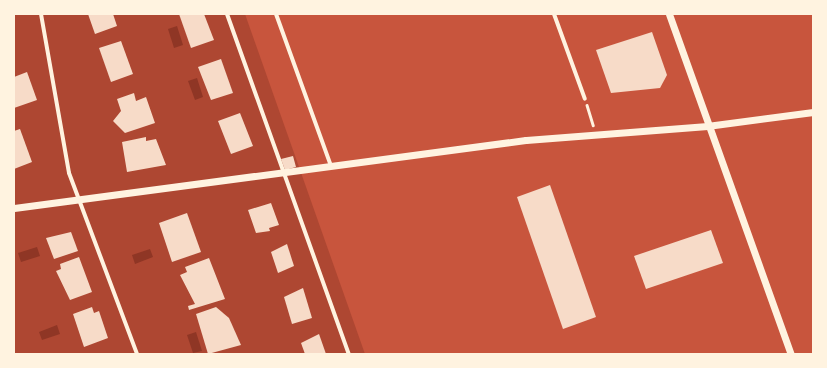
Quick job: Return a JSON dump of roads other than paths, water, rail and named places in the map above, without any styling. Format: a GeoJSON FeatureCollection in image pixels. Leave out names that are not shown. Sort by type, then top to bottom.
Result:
{"type":"FeatureCollection","features":[{"type":"Feature","properties":{"kind":"street"},"geometry":{"type":"LineString","coordinates":[[41,14],[77,199],[89,219],[137,354]]}},
{"type":"Feature","properties":{"kind":"street"},"geometry":{"type":"LineString","coordinates":[[227,14],[349,354]]}},
{"type":"Feature","properties":{"kind":"street"},"geometry":{"type":"LineString","coordinates":[[276,14],[331,166]]}},
{"type":"Feature","properties":{"kind":"street"},"geometry":{"type":"LineString","coordinates":[[554,14],[585,99]]}},
{"type":"Feature","properties":{"kind":"street"},"geometry":{"type":"LineString","coordinates":[[669,14],[707,126],[791,354]]}},
{"type":"Feature","properties":{"kind":"street"},"geometry":{"type":"LineString","coordinates":[[14,208],[298,169],[596,135],[707,126],[813,112]]}}]}
